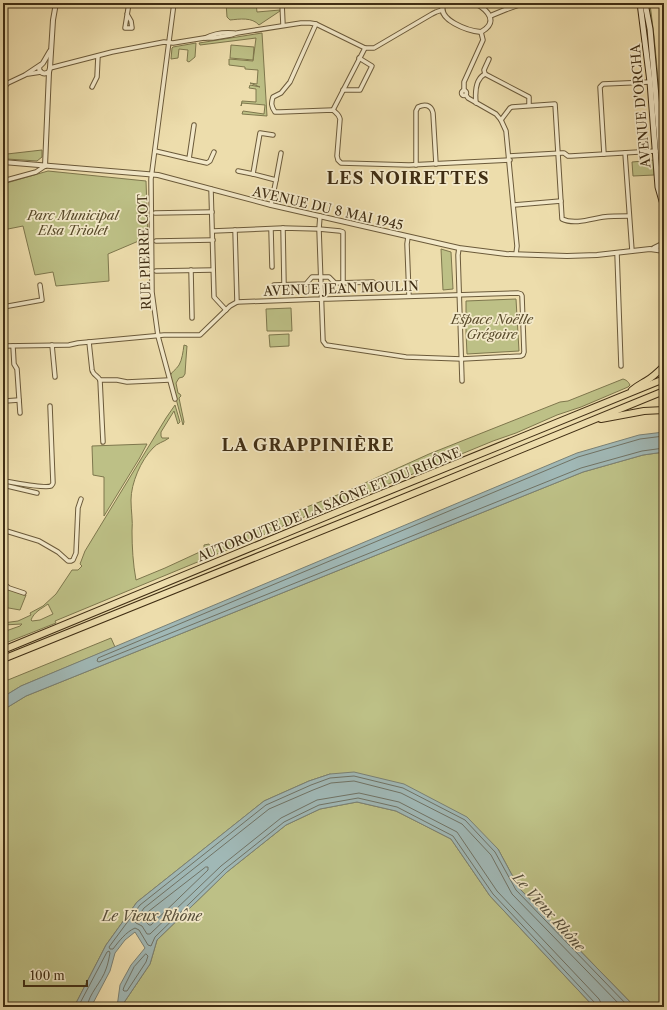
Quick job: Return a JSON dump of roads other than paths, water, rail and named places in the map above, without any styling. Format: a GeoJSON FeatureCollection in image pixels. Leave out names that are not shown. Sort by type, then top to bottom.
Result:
{"type":"FeatureCollection","features":[{"type":"Feature","properties":{"kind":"highway"},"geometry":{"type":"LineString","coordinates":[[628,394],[636,386],[646,381],[664,366]]}},
{"type":"Feature","properties":{"kind":"highway","name":"AUTOROUTE DE LA SAÔNE ET DU RHÔNE"},"geometry":{"type":"LineString","coordinates":[[3,650],[664,379]]}},
{"type":"Feature","properties":{"kind":"highway","name":"AUTOROUTE DE LA SAÔNE ET DU RHÔNE"},"geometry":{"type":"LineString","coordinates":[[3,659],[664,391]]}},
{"type":"Feature","properties":{"kind":"highway"},"geometry":{"type":"LineString","coordinates":[[594,420],[607,419],[644,411],[664,410]]}},
{"type":"Feature","properties":{"kind":"main road","name":"AVENUE D'ORCHA"},"geometry":{"type":"LineString","coordinates":[[640,3],[650,82],[658,187],[664,207]]}},
{"type":"Feature","properties":{"kind":"main road","name":"AVENUE D'ORCHA"},"geometry":{"type":"LineString","coordinates":[[645,3],[651,34],[664,187]]}},
{"type":"Feature","properties":{"kind":"street"},"geometry":{"type":"LineString","coordinates":[[3,181],[36,172],[46,166],[48,82],[53,20],[56,3]]}},
{"type":"Feature","properties":{"kind":"street"},"geometry":{"type":"LineString","coordinates":[[126,14],[129,3]]}},
{"type":"Feature","properties":{"kind":"street","name":"RUE PIERRE COT"},"geometry":{"type":"LineString","coordinates":[[174,3],[152,174],[152,292],[158,336],[175,400]]}},
{"type":"Feature","properties":{"kind":"street"},"geometry":{"type":"LineString","coordinates":[[282,3],[283,25]]}},
{"type":"Feature","properties":{"kind":"street"},"geometry":{"type":"LineString","coordinates":[[444,3],[442,6],[444,15],[457,25],[481,32],[488,26],[490,16],[486,10],[475,3]]}},
{"type":"Feature","properties":{"kind":"street"},"geometry":{"type":"LineString","coordinates":[[490,16],[524,3]]}},
{"type":"Feature","properties":{"kind":"street"},"geometry":{"type":"LineString","coordinates":[[25,75],[42,72],[46,73],[49,69],[98,56],[164,42],[169,43],[219,37],[301,23],[316,24],[365,48],[374,48],[432,14],[442,10]]}},
{"type":"Feature","properties":{"kind":"street"},"geometry":{"type":"LineString","coordinates":[[316,24],[290,82],[281,93],[273,97],[271,103],[274,112],[333,110],[340,116],[337,156],[339,162],[347,164],[416,165],[557,153],[564,153],[568,156],[656,151]]}},
{"type":"Feature","properties":{"kind":"street"},"geometry":{"type":"LineString","coordinates":[[481,32],[483,40],[464,82],[464,90],[461,93],[496,114],[504,124],[508,137],[510,158],[517,246],[516,254]]}},
{"type":"Feature","properties":{"kind":"street"},"geometry":{"type":"LineString","coordinates":[[48,82],[39,69],[51,48]]}},
{"type":"Feature","properties":{"kind":"street"},"geometry":{"type":"LineString","coordinates":[[333,110],[365,48]]}},
{"type":"Feature","properties":{"kind":"street"},"geometry":{"type":"LineString","coordinates":[[92,87],[97,77],[98,56]]}},
{"type":"Feature","properties":{"kind":"street"},"geometry":{"type":"LineString","coordinates":[[343,90],[360,90],[372,66],[359,58]]}},
{"type":"Feature","properties":{"kind":"street"},"geometry":{"type":"LineString","coordinates":[[485,74],[484,70],[489,59]]}},
{"type":"Feature","properties":{"kind":"street"},"geometry":{"type":"LineString","coordinates":[[3,88],[8,83],[25,75],[41,64],[46,63],[49,69]]}},
{"type":"Feature","properties":{"kind":"street"},"geometry":{"type":"LineString","coordinates":[[476,103],[475,94],[477,85],[481,76],[485,74]]}},
{"type":"Feature","properties":{"kind":"street"},"geometry":{"type":"LineString","coordinates":[[485,74],[529,97],[529,106]]}},
{"type":"Feature","properties":{"kind":"street"},"geometry":{"type":"LineString","coordinates":[[604,154],[600,87],[604,84],[650,82]]}},
{"type":"Feature","properties":{"kind":"street"},"geometry":{"type":"LineString","coordinates":[[416,165],[416,111],[422,104],[427,105],[432,110],[436,164]]}},
{"type":"Feature","properties":{"kind":"street"},"geometry":{"type":"LineString","coordinates":[[501,120],[510,108],[555,104],[562,219],[565,221],[584,221],[629,216]]}},
{"type":"Feature","properties":{"kind":"street"},"geometry":{"type":"LineString","coordinates":[[189,159],[194,125]]}},
{"type":"Feature","properties":{"kind":"street"},"geometry":{"type":"LineString","coordinates":[[253,174],[260,133],[273,135]]}},
{"type":"Feature","properties":{"kind":"street"},"geometry":{"type":"LineString","coordinates":[[155,151],[207,163],[210,161],[214,152]]}},
{"type":"Feature","properties":{"kind":"street"},"geometry":{"type":"LineString","coordinates":[[271,205],[281,153]]}},
{"type":"Feature","properties":{"kind":"street"},"geometry":{"type":"LineString","coordinates":[[625,153],[632,251]]}},
{"type":"Feature","properties":{"kind":"street","name":"AVENUE DU 8 MAI 1945"},"geometry":{"type":"LineString","coordinates":[[3,162],[158,175],[271,205],[459,248],[516,254],[567,256],[597,255],[650,249],[656,248],[664,243]]}},
{"type":"Feature","properties":{"kind":"street"},"geometry":{"type":"LineString","coordinates":[[238,171],[276,180]]}},
{"type":"Feature","properties":{"kind":"street"},"geometry":{"type":"LineString","coordinates":[[211,190],[214,297],[226,310]]}},
{"type":"Feature","properties":{"kind":"street"},"geometry":{"type":"LineString","coordinates":[[514,205],[561,201]]}},
{"type":"Feature","properties":{"kind":"street"},"geometry":{"type":"LineString","coordinates":[[155,213],[212,212]]}},
{"type":"Feature","properties":{"kind":"street"},"geometry":{"type":"LineString","coordinates":[[320,216],[318,229],[320,277],[323,341],[326,345],[406,357],[462,359],[523,355],[521,294],[460,294]]}},
{"type":"Feature","properties":{"kind":"street"},"geometry":{"type":"LineString","coordinates":[[271,228],[272,267]]}},
{"type":"Feature","properties":{"kind":"street"},"geometry":{"type":"LineString","coordinates":[[213,231],[283,228],[318,229],[343,232],[344,283]]}},
{"type":"Feature","properties":{"kind":"street"},"geometry":{"type":"LineString","coordinates":[[283,228],[284,284]]}},
{"type":"Feature","properties":{"kind":"street"},"geometry":{"type":"LineString","coordinates":[[3,346],[69,345],[158,336],[200,334],[232,304],[237,302],[235,230]]}},
{"type":"Feature","properties":{"kind":"street"},"geometry":{"type":"LineString","coordinates":[[408,237],[409,296]]}},
{"type":"Feature","properties":{"kind":"street"},"geometry":{"type":"LineString","coordinates":[[156,242],[213,240]]}},
{"type":"Feature","properties":{"kind":"street"},"geometry":{"type":"LineString","coordinates":[[459,248],[462,381]]}},
{"type":"Feature","properties":{"kind":"street","name":"AVENUE DU 8 MAI 1945"},"geometry":{"type":"LineString","coordinates":[[650,249],[664,251]]}},
{"type":"Feature","properties":{"kind":"street"},"geometry":{"type":"LineString","coordinates":[[617,253],[621,366]]}},
{"type":"Feature","properties":{"kind":"street"},"geometry":{"type":"LineString","coordinates":[[191,270],[192,318]]}},
{"type":"Feature","properties":{"kind":"street"},"geometry":{"type":"LineString","coordinates":[[156,272],[213,270]]}},
{"type":"Feature","properties":{"kind":"street"},"geometry":{"type":"LineString","coordinates":[[274,284],[306,284],[312,277],[329,277],[335,283],[373,282]]}},
{"type":"Feature","properties":{"kind":"street"},"geometry":{"type":"LineString","coordinates":[[3,307],[42,300],[40,285]]}},
{"type":"Feature","properties":{"kind":"street","name":"AVENUE JEAN MOULIN"},"geometry":{"type":"LineString","coordinates":[[237,302],[460,294]]}},
{"type":"Feature","properties":{"kind":"street"},"geometry":{"type":"LineString","coordinates":[[89,342],[92,373],[100,380],[102,442]]}},
{"type":"Feature","properties":{"kind":"street"},"geometry":{"type":"LineString","coordinates":[[52,345],[55,377]]}},
{"type":"Feature","properties":{"kind":"street"},"geometry":{"type":"LineString","coordinates":[[13,346],[20,414]]}},
{"type":"Feature","properties":{"kind":"street"},"geometry":{"type":"LineString","coordinates":[[100,380],[117,380],[127,382],[169,380]]}},
{"type":"Feature","properties":{"kind":"street"},"geometry":{"type":"LineString","coordinates":[[5,401],[19,400]]}},
{"type":"Feature","properties":{"kind":"street"},"geometry":{"type":"LineString","coordinates":[[3,481],[41,487],[52,485],[50,406]]}},
{"type":"Feature","properties":{"kind":"street"},"geometry":{"type":"LineString","coordinates":[[3,485],[37,493]]}},
{"type":"Feature","properties":{"kind":"street"},"geometry":{"type":"LineString","coordinates":[[3,530],[39,542],[58,552],[68,561],[73,560],[76,553],[78,508],[81,499]]}},
{"type":"Feature","properties":{"kind":"street"},"geometry":{"type":"LineString","coordinates":[[3,583],[9,588],[24,594]]}},
{"type":"Feature","properties":{"kind":"water"},"geometry":{"type":"Polygon","coordinates":[[[664,432],[664,452],[643,455],[583,472],[26,696],[3,710],[3,697],[21,686],[577,453],[639,435],[664,432]]]}},
{"type":"Feature","properties":{"kind":"water","name":"Le Vieux Rhône"},"geometry":{"type":"Polygon","coordinates":[[[354,772],[404,784],[467,817],[498,849],[519,888],[635,1007],[594,1007],[490,896],[451,839],[396,811],[357,802],[320,809],[286,825],[227,872],[157,940],[150,964],[121,1007],[117,1007],[120,985],[131,965],[145,948],[135,932],[125,940],[115,953],[110,971],[91,1007],[74,1007],[106,945],[137,902],[264,801],[309,781],[330,774],[354,772]]]}},
{"type":"Feature","properties":{"kind":"district","name":"LES NOIRETTES"},"geometry":{"type":"Point","coordinates":[408,178]}},
{"type":"Feature","properties":{"kind":"district","name":"LA GRAPPINIÈRE"},"geometry":{"type":"Point","coordinates":[308,445]}},
{"type":"Feature","properties":{"kind":"park label","name":"Parc Municipal Elsa Triolet"},"geometry":{"type":"Point","coordinates":[73,222]}},
{"type":"Feature","properties":{"kind":"park label","name":"Espace Noëlle Grégoire"},"geometry":{"type":"Point","coordinates":[492,326]}}]}
